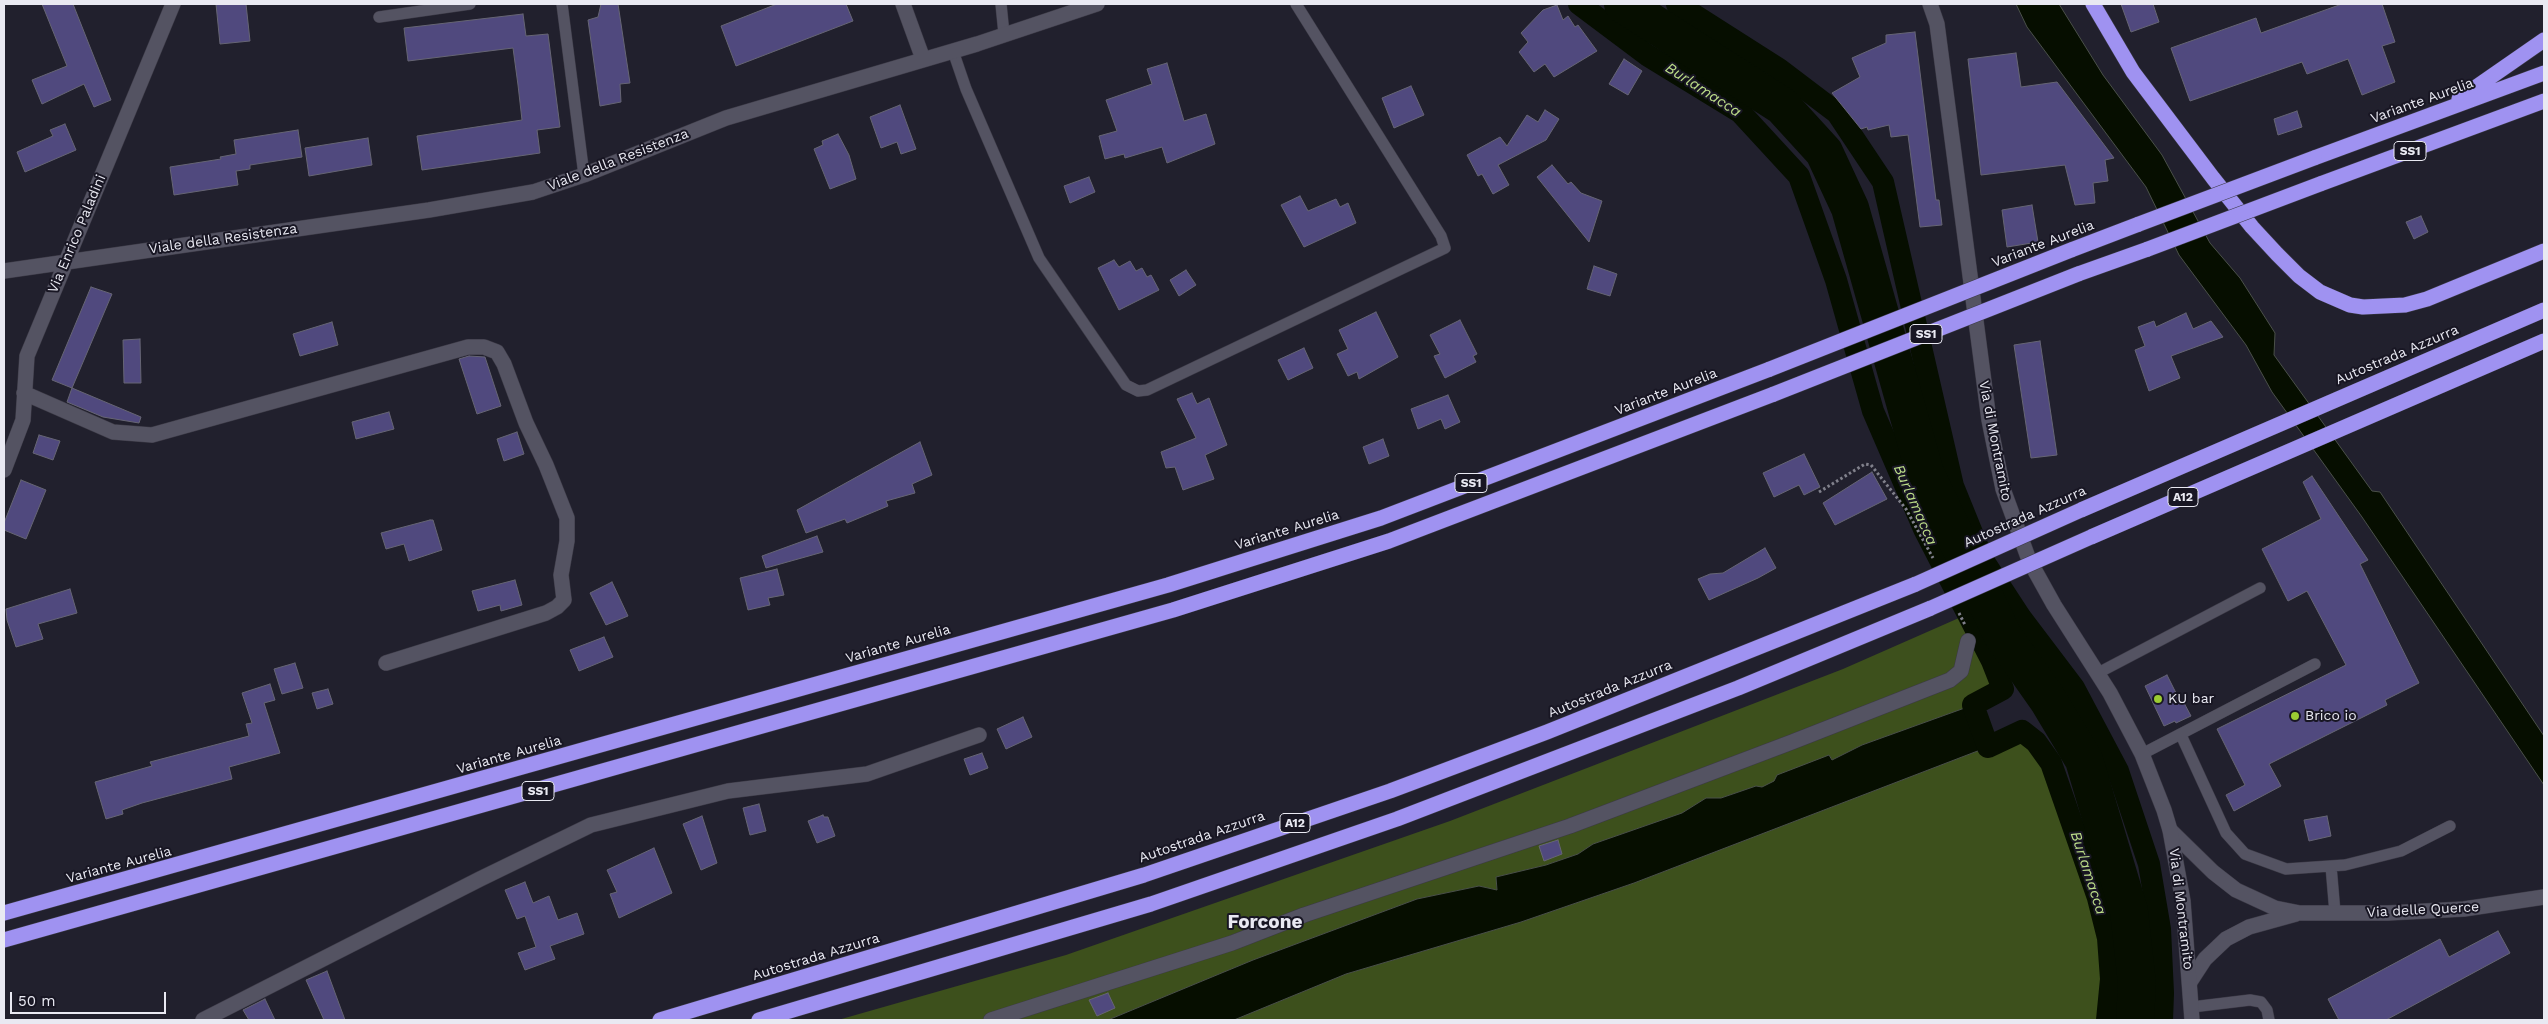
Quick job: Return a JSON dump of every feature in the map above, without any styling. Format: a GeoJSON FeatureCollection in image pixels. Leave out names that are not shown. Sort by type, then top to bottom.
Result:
{"type":"FeatureCollection","features":[{"type":"Feature","properties":{"kind":"highway"},"geometry":{"type":"LineString","coordinates":[[2093,4],[2133,72],[2213,178],[2277,254],[2299,276],[2320,292],[2343,302],[2363,307],[2405,305],[2427,299],[2544,251]]}},
{"type":"Feature","properties":{"kind":"highway"},"geometry":{"type":"LineString","coordinates":[[2435,114],[2544,40]]}},
{"type":"Feature","properties":{"kind":"highway","name":"Variante Aurelia"},"geometry":{"type":"LineString","coordinates":[[4,913],[1168,585],[1380,518],[1770,369],[2071,250],[2544,73]]}},
{"type":"Feature","properties":{"kind":"highway","name":"SS1"},"geometry":{"type":"LineString","coordinates":[[4,940],[1071,640],[1173,610],[1389,541],[1774,394],[2078,274],[2544,101]]}},
{"type":"Feature","properties":{"kind":"highway"},"geometry":{"type":"LineString","coordinates":[[2499,118],[2544,112]]}},
{"type":"Feature","properties":{"kind":"highway"},"geometry":{"type":"LineString","coordinates":[[2525,258],[2544,246]]}},
{"type":"Feature","properties":{"kind":"highway","name":"Autostrada Azzurra"},"geometry":{"type":"LineString","coordinates":[[660,1020],[1144,875],[1390,790],[1547,732],[1916,584],[2376,381],[2544,310]]}},
{"type":"Feature","properties":{"kind":"highway","name":"A12"},"geometry":{"type":"LineString","coordinates":[[759,1020],[1151,904],[1397,819],[1720,695],[1931,608],[2544,341]]}},
{"type":"Feature","properties":{"kind":"street","name":"Via Enrico Paladini"},"geometry":{"type":"LineString","coordinates":[[4,470],[21,429],[27,356],[172,4]]}},
{"type":"Feature","properties":{"kind":"street"},"geometry":{"type":"LineString","coordinates":[[903,4],[923,59]]}},
{"type":"Feature","properties":{"kind":"street","name":"Viale della Resistenza"},"geometry":{"type":"LineString","coordinates":[[65,262],[429,210],[532,192],[584,175],[726,118],[953,50],[1097,4]]}},
{"type":"Feature","properties":{"kind":"street","name":"Via di Montramito"},"geometry":{"type":"LineString","coordinates":[[1930,4],[1937,24],[1989,420],[2003,489],[2017,532],[2035,573],[2098,673],[2142,754],[2170,830],[2183,901],[2192,1014]]}},
{"type":"Feature","properties":{"kind":"street"},"geometry":{"type":"LineString","coordinates":[[4,271],[65,262]]}},
{"type":"Feature","properties":{"kind":"street"},"geometry":{"type":"LineString","coordinates":[[24,393],[113,432],[152,435],[468,348],[484,347],[497,352],[504,364],[526,423],[546,465],[567,518],[567,540],[561,575],[564,600],[557,607],[546,613],[386,663]]}},
{"type":"Feature","properties":{"kind":"street"},"geometry":{"type":"LineString","coordinates":[[991,1020],[1232,943],[1304,915],[1570,826],[1792,742],[1950,680],[1961,670],[1968,641]]}},
{"type":"Feature","properties":{"kind":"street"},"geometry":{"type":"LineString","coordinates":[[203,1020],[471,883],[591,826],[728,791],[867,774],[979,735]]}},
{"type":"Feature","properties":{"kind":"street","name":"Via delle Querce"},"geometry":{"type":"LineString","coordinates":[[2170,830],[2213,872],[2236,890],[2275,908],[2300,913],[2464,909],[2544,897]]}},
{"type":"Feature","properties":{"kind":"street","name":"Via delle Querce"},"geometry":{"type":"LineString","coordinates":[[2190,982],[2205,960],[2226,939],[2249,927],[2300,913]]}},
{"type":"Feature","properties":{"kind":"lane"},"geometry":{"type":"LineString","coordinates":[[379,17],[470,4]]}},
{"type":"Feature","properties":{"kind":"lane"},"geometry":{"type":"LineString","coordinates":[[562,4],[584,175]]}},
{"type":"Feature","properties":{"kind":"lane"},"geometry":{"type":"LineString","coordinates":[[1001,4],[1004,34]]}},
{"type":"Feature","properties":{"kind":"lane"},"geometry":{"type":"LineString","coordinates":[[953,50],[969,98],[1039,258],[1126,385],[1138,391],[1147,390],[1446,248],[1441,236],[1296,4]]}},
{"type":"Feature","properties":{"kind":"lane"},"geometry":{"type":"LineString","coordinates":[[2098,673],[2260,588]]}},
{"type":"Feature","properties":{"kind":"lane"},"geometry":{"type":"LineString","coordinates":[[2142,754],[2315,664]]}},
{"type":"Feature","properties":{"kind":"lane"},"geometry":{"type":"LineString","coordinates":[[2181,735],[2226,833],[2245,854],[2286,869],[2345,865],[2401,851],[2450,826]]}},
{"type":"Feature","properties":{"kind":"lane"},"geometry":{"type":"LineString","coordinates":[[2331,866],[2335,913]]}},
{"type":"Feature","properties":{"kind":"lane"},"geometry":{"type":"LineString","coordinates":[[2192,1014],[2250,1000],[2261,1002],[2267,1010],[2269,1020]]}},
{"type":"Feature","properties":{"kind":"path"},"geometry":{"type":"LineString","coordinates":[[1819,492],[1865,464],[1871,464],[1906,509],[1935,562]]}},
{"type":"Feature","properties":{"kind":"path"},"geometry":{"type":"LineString","coordinates":[[1956,606],[1965,624],[1968,641]]}},
{"type":"Feature","properties":{"kind":"green space"},"geometry":{"type":"Polygon","coordinates":[[[1968,614],[1992,661],[2003,689],[1973,705],[1862,745],[1832,760],[1829,755],[1762,788],[1756,786],[1721,798],[1706,798],[1682,813],[1593,844],[1578,854],[1546,865],[1496,877],[1497,890],[1479,886],[1417,899],[1253,960],[1108,1020],[838,1020],[1066,955],[1450,821],[1843,669],[1968,614]]]}},
{"type":"Feature","properties":{"kind":"green space"},"geometry":{"type":"Polygon","coordinates":[[[2022,731],[2036,742],[2051,763],[2098,898],[2108,938],[2111,979],[2107,1020],[1234,1020],[1346,974],[1521,922],[1634,883],[1988,747],[2022,731]]]}},
{"type":"Feature","properties":{"kind":"shaded area"},"geometry":{"type":"Polygon","coordinates":[[[2016,4],[2059,4],[2103,75],[2162,155],[2210,243],[2240,278],[2275,333],[2274,355],[2372,491],[2380,492],[2544,736],[2544,785],[2362,517],[2272,392],[2246,345],[2179,255],[2146,187],[2027,27],[2016,4]]]}},
{"type":"Feature","properties":{"kind":"shaded area"},"geometry":{"type":"Polygon","coordinates":[[[1973,705],[1988,747],[1634,883],[1521,922],[1346,974],[1234,1020],[1108,1020],[1253,960],[1417,899],[1479,886],[1497,890],[1496,877],[1546,865],[1578,854],[1593,844],[1682,813],[1706,798],[1721,798],[1756,786],[1762,787],[1774,781],[1777,775],[1829,755],[1832,760],[1862,745],[1973,705]]]}},
{"type":"Feature","properties":{"kind":"building"},"geometry":{"type":"Polygon","coordinates":[[[42,4],[73,4],[111,100],[94,107],[84,84],[42,104],[32,80],[67,66],[42,4]]]}},
{"type":"Feature","properties":{"kind":"building"},"geometry":{"type":"Polygon","coordinates":[[[216,4],[246,4],[250,41],[220,44],[216,4]]]}},
{"type":"Feature","properties":{"kind":"building"},"geometry":{"type":"Polygon","coordinates":[[[601,4],[618,4],[630,83],[620,84],[621,102],[600,106],[588,20],[598,17],[601,4]]]}},
{"type":"Feature","properties":{"kind":"building"},"geometry":{"type":"Polygon","coordinates":[[[777,4],[846,4],[853,21],[736,66],[721,26],[777,4]]]}},
{"type":"Feature","properties":{"kind":"building"},"geometry":{"type":"Polygon","coordinates":[[[2121,4],[2153,4],[2159,22],[2131,32],[2121,4]]]}},
{"type":"Feature","properties":{"kind":"building"},"geometry":{"type":"Polygon","coordinates":[[[2342,4],[2382,4],[2395,42],[2382,46],[2395,82],[2362,95],[2348,59],[2307,74],[2302,62],[2190,101],[2171,48],[2256,18],[2261,33],[2342,4]]]}},
{"type":"Feature","properties":{"kind":"building"},"geometry":{"type":"Polygon","coordinates":[[[1557,5],[1563,20],[1568,16],[1575,27],[1578,25],[1597,51],[1554,77],[1545,64],[1534,72],[1519,52],[1528,42],[1521,33],[1543,10],[1557,5]]]}},
{"type":"Feature","properties":{"kind":"building"},"geometry":{"type":"Polygon","coordinates":[[[523,14],[526,36],[548,34],[560,127],[537,130],[540,153],[422,170],[417,136],[522,120],[518,85],[513,48],[408,61],[404,28],[523,14]]]}},
{"type":"Feature","properties":{"kind":"building"},"geometry":{"type":"Polygon","coordinates":[[[1915,32],[1936,200],[1939,200],[1942,225],[1920,227],[1908,135],[1891,137],[1889,125],[1868,130],[1867,127],[1861,129],[1832,93],[1860,77],[1852,58],[1886,43],[1886,35],[1915,32]]]}},
{"type":"Feature","properties":{"kind":"building"},"geometry":{"type":"Polygon","coordinates":[[[2016,53],[2021,87],[2057,82],[2114,158],[2105,160],[2108,181],[2093,183],[2095,203],[2075,205],[2065,165],[1981,175],[1968,59],[2016,53]]]}},
{"type":"Feature","properties":{"kind":"building"},"geometry":{"type":"Polygon","coordinates":[[[1624,59],[1642,71],[1628,95],[1609,84],[1624,59]]]}},
{"type":"Feature","properties":{"kind":"building"},"geometry":{"type":"Polygon","coordinates":[[[1167,63],[1184,121],[1206,114],[1215,144],[1167,163],[1162,147],[1125,158],[1124,154],[1105,159],[1099,136],[1117,131],[1106,100],[1152,84],[1147,69],[1167,63]]]}},
{"type":"Feature","properties":{"kind":"building"},"geometry":{"type":"Polygon","coordinates":[[[1411,86],[1424,115],[1394,128],[1382,98],[1411,86]]]}},
{"type":"Feature","properties":{"kind":"building"},"geometry":{"type":"Polygon","coordinates":[[[900,105],[916,149],[901,154],[897,142],[881,148],[870,117],[900,105]]]}},
{"type":"Feature","properties":{"kind":"building"},"geometry":{"type":"Polygon","coordinates":[[[1545,110],[1559,119],[1546,140],[1498,165],[1509,185],[1493,194],[1482,174],[1478,176],[1467,155],[1500,137],[1507,146],[1527,115],[1538,122],[1545,110]]]}},
{"type":"Feature","properties":{"kind":"building"},"geometry":{"type":"Polygon","coordinates":[[[2297,111],[2302,127],[2278,135],[2274,119],[2297,111]]]}},
{"type":"Feature","properties":{"kind":"building"},"geometry":{"type":"Polygon","coordinates":[[[65,124],[76,150],[25,172],[17,152],[53,136],[50,130],[65,124]]]}},
{"type":"Feature","properties":{"kind":"building"},"geometry":{"type":"Polygon","coordinates":[[[298,130],[302,157],[250,165],[250,169],[236,171],[238,185],[174,195],[170,167],[221,159],[220,157],[236,154],[234,140],[298,130]]]}},
{"type":"Feature","properties":{"kind":"building"},"geometry":{"type":"Polygon","coordinates":[[[838,134],[849,155],[856,179],[830,189],[814,149],[823,145],[822,141],[838,134]]]}},
{"type":"Feature","properties":{"kind":"building"},"geometry":{"type":"Polygon","coordinates":[[[368,138],[372,165],[309,176],[305,148],[368,138]]]}},
{"type":"Feature","properties":{"kind":"building"},"geometry":{"type":"Polygon","coordinates":[[[1552,165],[1568,184],[1571,182],[1581,193],[1602,201],[1589,242],[1537,177],[1552,165]]]}},
{"type":"Feature","properties":{"kind":"building"},"geometry":{"type":"Polygon","coordinates":[[[1089,177],[1095,192],[1070,203],[1064,186],[1089,177]]]}},
{"type":"Feature","properties":{"kind":"building"},"geometry":{"type":"Polygon","coordinates":[[[1300,196],[1308,211],[1336,199],[1340,207],[1348,203],[1356,223],[1304,247],[1281,205],[1300,196]]]}},
{"type":"Feature","properties":{"kind":"building"},"geometry":{"type":"Polygon","coordinates":[[[2032,205],[2038,242],[2007,247],[2002,210],[2032,205]]]}},
{"type":"Feature","properties":{"kind":"building"},"geometry":{"type":"Polygon","coordinates":[[[2421,216],[2428,232],[2414,239],[2406,222],[2421,216]]]}},
{"type":"Feature","properties":{"kind":"building"},"geometry":{"type":"Polygon","coordinates":[[[1114,260],[1119,267],[1130,261],[1136,271],[1142,268],[1147,277],[1151,275],[1159,290],[1119,310],[1098,268],[1114,260]]]}},
{"type":"Feature","properties":{"kind":"building"},"geometry":{"type":"Polygon","coordinates":[[[1594,266],[1617,274],[1610,296],[1587,289],[1594,266]]]}},
{"type":"Feature","properties":{"kind":"building"},"geometry":{"type":"Polygon","coordinates":[[[1186,270],[1196,285],[1179,296],[1170,280],[1186,270]]]}},
{"type":"Feature","properties":{"kind":"building"},"geometry":{"type":"Polygon","coordinates":[[[91,287],[112,294],[72,388],[52,380],[91,287]]]}},
{"type":"Feature","properties":{"kind":"building"},"geometry":{"type":"Polygon","coordinates":[[[1376,312],[1398,357],[1359,379],[1357,372],[1348,376],[1337,354],[1348,349],[1339,330],[1376,312]]]}},
{"type":"Feature","properties":{"kind":"building"},"geometry":{"type":"Polygon","coordinates":[[[2186,313],[2193,329],[2211,321],[2223,337],[2171,356],[2180,378],[2149,391],[2135,350],[2145,346],[2138,327],[2154,321],[2156,327],[2186,313]]]}},
{"type":"Feature","properties":{"kind":"building"},"geometry":{"type":"Polygon","coordinates":[[[1460,320],[1477,354],[1473,356],[1476,362],[1445,378],[1434,356],[1440,354],[1430,335],[1460,320]]]}},
{"type":"Feature","properties":{"kind":"building"},"geometry":{"type":"Polygon","coordinates":[[[332,322],[338,345],[300,356],[293,334],[332,322]]]}},
{"type":"Feature","properties":{"kind":"building"},"geometry":{"type":"Polygon","coordinates":[[[140,339],[141,383],[124,383],[123,340],[140,339]]]}},
{"type":"Feature","properties":{"kind":"building"},"geometry":{"type":"Polygon","coordinates":[[[2040,341],[2057,455],[2031,458],[2014,345],[2040,341]]]}},
{"type":"Feature","properties":{"kind":"building"},"geometry":{"type":"Polygon","coordinates":[[[1304,348],[1313,368],[1288,380],[1278,360],[1304,348]]]}},
{"type":"Feature","properties":{"kind":"building"},"geometry":{"type":"Polygon","coordinates":[[[469,356],[485,357],[501,406],[477,414],[459,359],[469,356]]]}},
{"type":"Feature","properties":{"kind":"building"},"geometry":{"type":"Polygon","coordinates":[[[72,388],[141,417],[139,423],[103,417],[67,402],[72,388]]]}},
{"type":"Feature","properties":{"kind":"building"},"geometry":{"type":"Polygon","coordinates":[[[1192,393],[1197,404],[1209,398],[1227,445],[1205,455],[1214,479],[1183,490],[1175,467],[1166,468],[1161,452],[1196,438],[1177,399],[1192,393]]]}},
{"type":"Feature","properties":{"kind":"building"},"geometry":{"type":"Polygon","coordinates":[[[1448,395],[1460,422],[1445,429],[1441,419],[1418,429],[1411,409],[1448,395]]]}},
{"type":"Feature","properties":{"kind":"building"},"geometry":{"type":"Polygon","coordinates":[[[389,412],[394,429],[356,439],[352,422],[389,412]]]}},
{"type":"Feature","properties":{"kind":"building"},"geometry":{"type":"Polygon","coordinates":[[[517,432],[524,454],[504,461],[497,439],[517,432]]]}},
{"type":"Feature","properties":{"kind":"building"},"geometry":{"type":"Polygon","coordinates":[[[39,435],[60,441],[53,460],[33,453],[39,435]]]}},
{"type":"Feature","properties":{"kind":"building"},"geometry":{"type":"Polygon","coordinates":[[[1383,439],[1389,456],[1369,464],[1363,447],[1383,439]]]}},
{"type":"Feature","properties":{"kind":"building"},"geometry":{"type":"Polygon","coordinates":[[[920,442],[932,475],[912,484],[915,493],[886,501],[888,506],[847,523],[845,519],[806,533],[797,510],[920,442]]]}},
{"type":"Feature","properties":{"kind":"building"},"geometry":{"type":"Polygon","coordinates":[[[1804,454],[1820,487],[1804,495],[1799,485],[1774,497],[1763,473],[1804,454]]]}},
{"type":"Feature","properties":{"kind":"building"},"geometry":{"type":"Polygon","coordinates":[[[1872,472],[1887,499],[1835,525],[1823,503],[1872,472]]]}},
{"type":"Feature","properties":{"kind":"building"},"geometry":{"type":"Polygon","coordinates":[[[2312,476],[2368,560],[2360,564],[2419,683],[2385,700],[2387,705],[2269,764],[2281,786],[2234,811],[2226,795],[2245,785],[2217,729],[2346,665],[2307,591],[2288,601],[2262,549],[2321,519],[2303,482],[2312,476]]]}},
{"type":"Feature","properties":{"kind":"building"},"geometry":{"type":"Polygon","coordinates":[[[21,480],[46,490],[26,539],[4,530],[4,523],[21,480]]]}},
{"type":"Feature","properties":{"kind":"building"},"geometry":{"type":"Polygon","coordinates":[[[433,520],[442,550],[409,561],[404,544],[386,549],[381,533],[433,520]]]}},
{"type":"Feature","properties":{"kind":"building"},"geometry":{"type":"Polygon","coordinates":[[[817,536],[823,552],[766,568],[762,556],[817,536]]]}},
{"type":"Feature","properties":{"kind":"building"},"geometry":{"type":"Polygon","coordinates":[[[1765,548],[1776,568],[1709,600],[1698,579],[1710,574],[1723,573],[1765,548]]]}},
{"type":"Feature","properties":{"kind":"building"},"geometry":{"type":"Polygon","coordinates":[[[777,569],[784,595],[768,598],[770,605],[748,610],[740,578],[777,569]]]}},
{"type":"Feature","properties":{"kind":"building"},"geometry":{"type":"Polygon","coordinates":[[[515,580],[522,605],[501,611],[500,605],[478,611],[472,591],[515,580]]]}},
{"type":"Feature","properties":{"kind":"building"},"geometry":{"type":"Polygon","coordinates":[[[612,582],[628,616],[606,625],[590,593],[612,582]]]}},
{"type":"Feature","properties":{"kind":"building"},"geometry":{"type":"Polygon","coordinates":[[[70,589],[77,613],[38,624],[43,639],[16,647],[7,620],[6,609],[70,589]]]}},
{"type":"Feature","properties":{"kind":"building"},"geometry":{"type":"Polygon","coordinates":[[[604,637],[613,657],[579,671],[570,650],[604,637]]]}},
{"type":"Feature","properties":{"kind":"building"},"geometry":{"type":"Polygon","coordinates":[[[295,663],[303,688],[282,694],[274,669],[295,663]]]}},
{"type":"Feature","properties":{"kind":"building"},"geometry":{"type":"Polygon","coordinates":[[[2167,675],[2181,703],[2183,701],[2191,716],[2164,726],[2145,686],[2167,675]]]}},
{"type":"Feature","properties":{"kind":"building"},"geometry":{"type":"Polygon","coordinates":[[[270,684],[275,700],[264,703],[280,753],[229,767],[232,779],[142,803],[122,810],[123,814],[106,819],[95,782],[152,766],[150,762],[249,736],[246,724],[252,723],[242,693],[270,684]]]}},
{"type":"Feature","properties":{"kind":"building"},"geometry":{"type":"Polygon","coordinates":[[[328,689],[333,704],[317,709],[312,693],[328,689]]]}},
{"type":"Feature","properties":{"kind":"building"},"geometry":{"type":"Polygon","coordinates":[[[1023,717],[1032,737],[1006,749],[997,729],[1023,717]]]}},
{"type":"Feature","properties":{"kind":"building"},"geometry":{"type":"Polygon","coordinates":[[[982,753],[988,768],[970,775],[964,759],[982,753]]]}},
{"type":"Feature","properties":{"kind":"building"},"geometry":{"type":"Polygon","coordinates":[[[759,804],[766,831],[750,835],[743,808],[759,804]]]}},
{"type":"Feature","properties":{"kind":"building"},"geometry":{"type":"Polygon","coordinates":[[[823,815],[828,817],[835,836],[817,843],[808,821],[823,815]]]}},
{"type":"Feature","properties":{"kind":"building"},"geometry":{"type":"Polygon","coordinates":[[[702,816],[717,863],[701,870],[683,824],[702,816]]]}},
{"type":"Feature","properties":{"kind":"building"},"geometry":{"type":"Polygon","coordinates":[[[2327,816],[2331,836],[2309,841],[2304,820],[2327,816]]]}},
{"type":"Feature","properties":{"kind":"building"},"geometry":{"type":"Polygon","coordinates":[[[1558,840],[1562,854],[1544,861],[1539,846],[1558,840]]]}},
{"type":"Feature","properties":{"kind":"building"},"geometry":{"type":"Polygon","coordinates":[[[654,848],[672,893],[619,918],[610,894],[617,892],[607,870],[654,848]]]}},
{"type":"Feature","properties":{"kind":"building"},"geometry":{"type":"Polygon","coordinates":[[[525,882],[533,903],[549,896],[558,920],[577,913],[584,934],[550,946],[555,959],[525,970],[518,953],[536,947],[525,916],[517,919],[505,890],[525,882]]]}},
{"type":"Feature","properties":{"kind":"building"},"geometry":{"type":"Polygon","coordinates":[[[2498,931],[2510,953],[2386,1020],[2339,1020],[2328,999],[2440,939],[2449,957],[2498,931]]]}},
{"type":"Feature","properties":{"kind":"building"},"geometry":{"type":"Polygon","coordinates":[[[327,971],[345,1020],[324,1020],[306,980],[327,971]]]}},
{"type":"Feature","properties":{"kind":"building"},"geometry":{"type":"Polygon","coordinates":[[[1108,993],[1115,1008],[1097,1016],[1089,1000],[1108,993]]]}},
{"type":"Feature","properties":{"kind":"building"},"geometry":{"type":"Polygon","coordinates":[[[265,999],[275,1020],[249,1020],[243,1010],[265,999]]]}},
{"type":"Feature","properties":{"kind":"waterway","name":"Burlamacca"},"geometry":{"type":"LineString","coordinates":[[1579,4],[1647,55],[1740,112],[1799,176],[1836,280],[1873,411],[1924,529],[1992,661],[2003,689],[1973,705],[1988,747],[2022,731],[2036,742],[2051,763],[2098,898],[2108,938],[2111,979],[2107,1020]]}},
{"type":"Feature","properties":{"kind":"waterway","name":"Burlamacca"},"geometry":{"type":"LineString","coordinates":[[1623,4],[1782,106],[1824,152],[1850,208],[1925,473],[2003,636],[2048,700],[2084,760],[2129,911],[2137,984],[2135,1020]]}},
{"type":"Feature","properties":{"kind":"waterway","name":"Burlamacca"},"geometry":{"type":"LineString","coordinates":[[1677,4],[1779,69],[1837,113],[1883,182],[1953,486],[1983,560],[2021,618],[2074,688],[2118,771],[2149,864],[2160,929],[2163,993],[2162,1020]]}},
{"type":"Feature","properties":{"kind":"place","name":"KU bar"},"geometry":{"type":"Point","coordinates":[2158,699]}},
{"type":"Feature","properties":{"kind":"place","name":"Brico io"},"geometry":{"type":"Point","coordinates":[2295,716]}},
{"type":"Feature","properties":{"kind":"district","name":"Forcone"},"geometry":{"type":"Point","coordinates":[1265,922]}}]}
